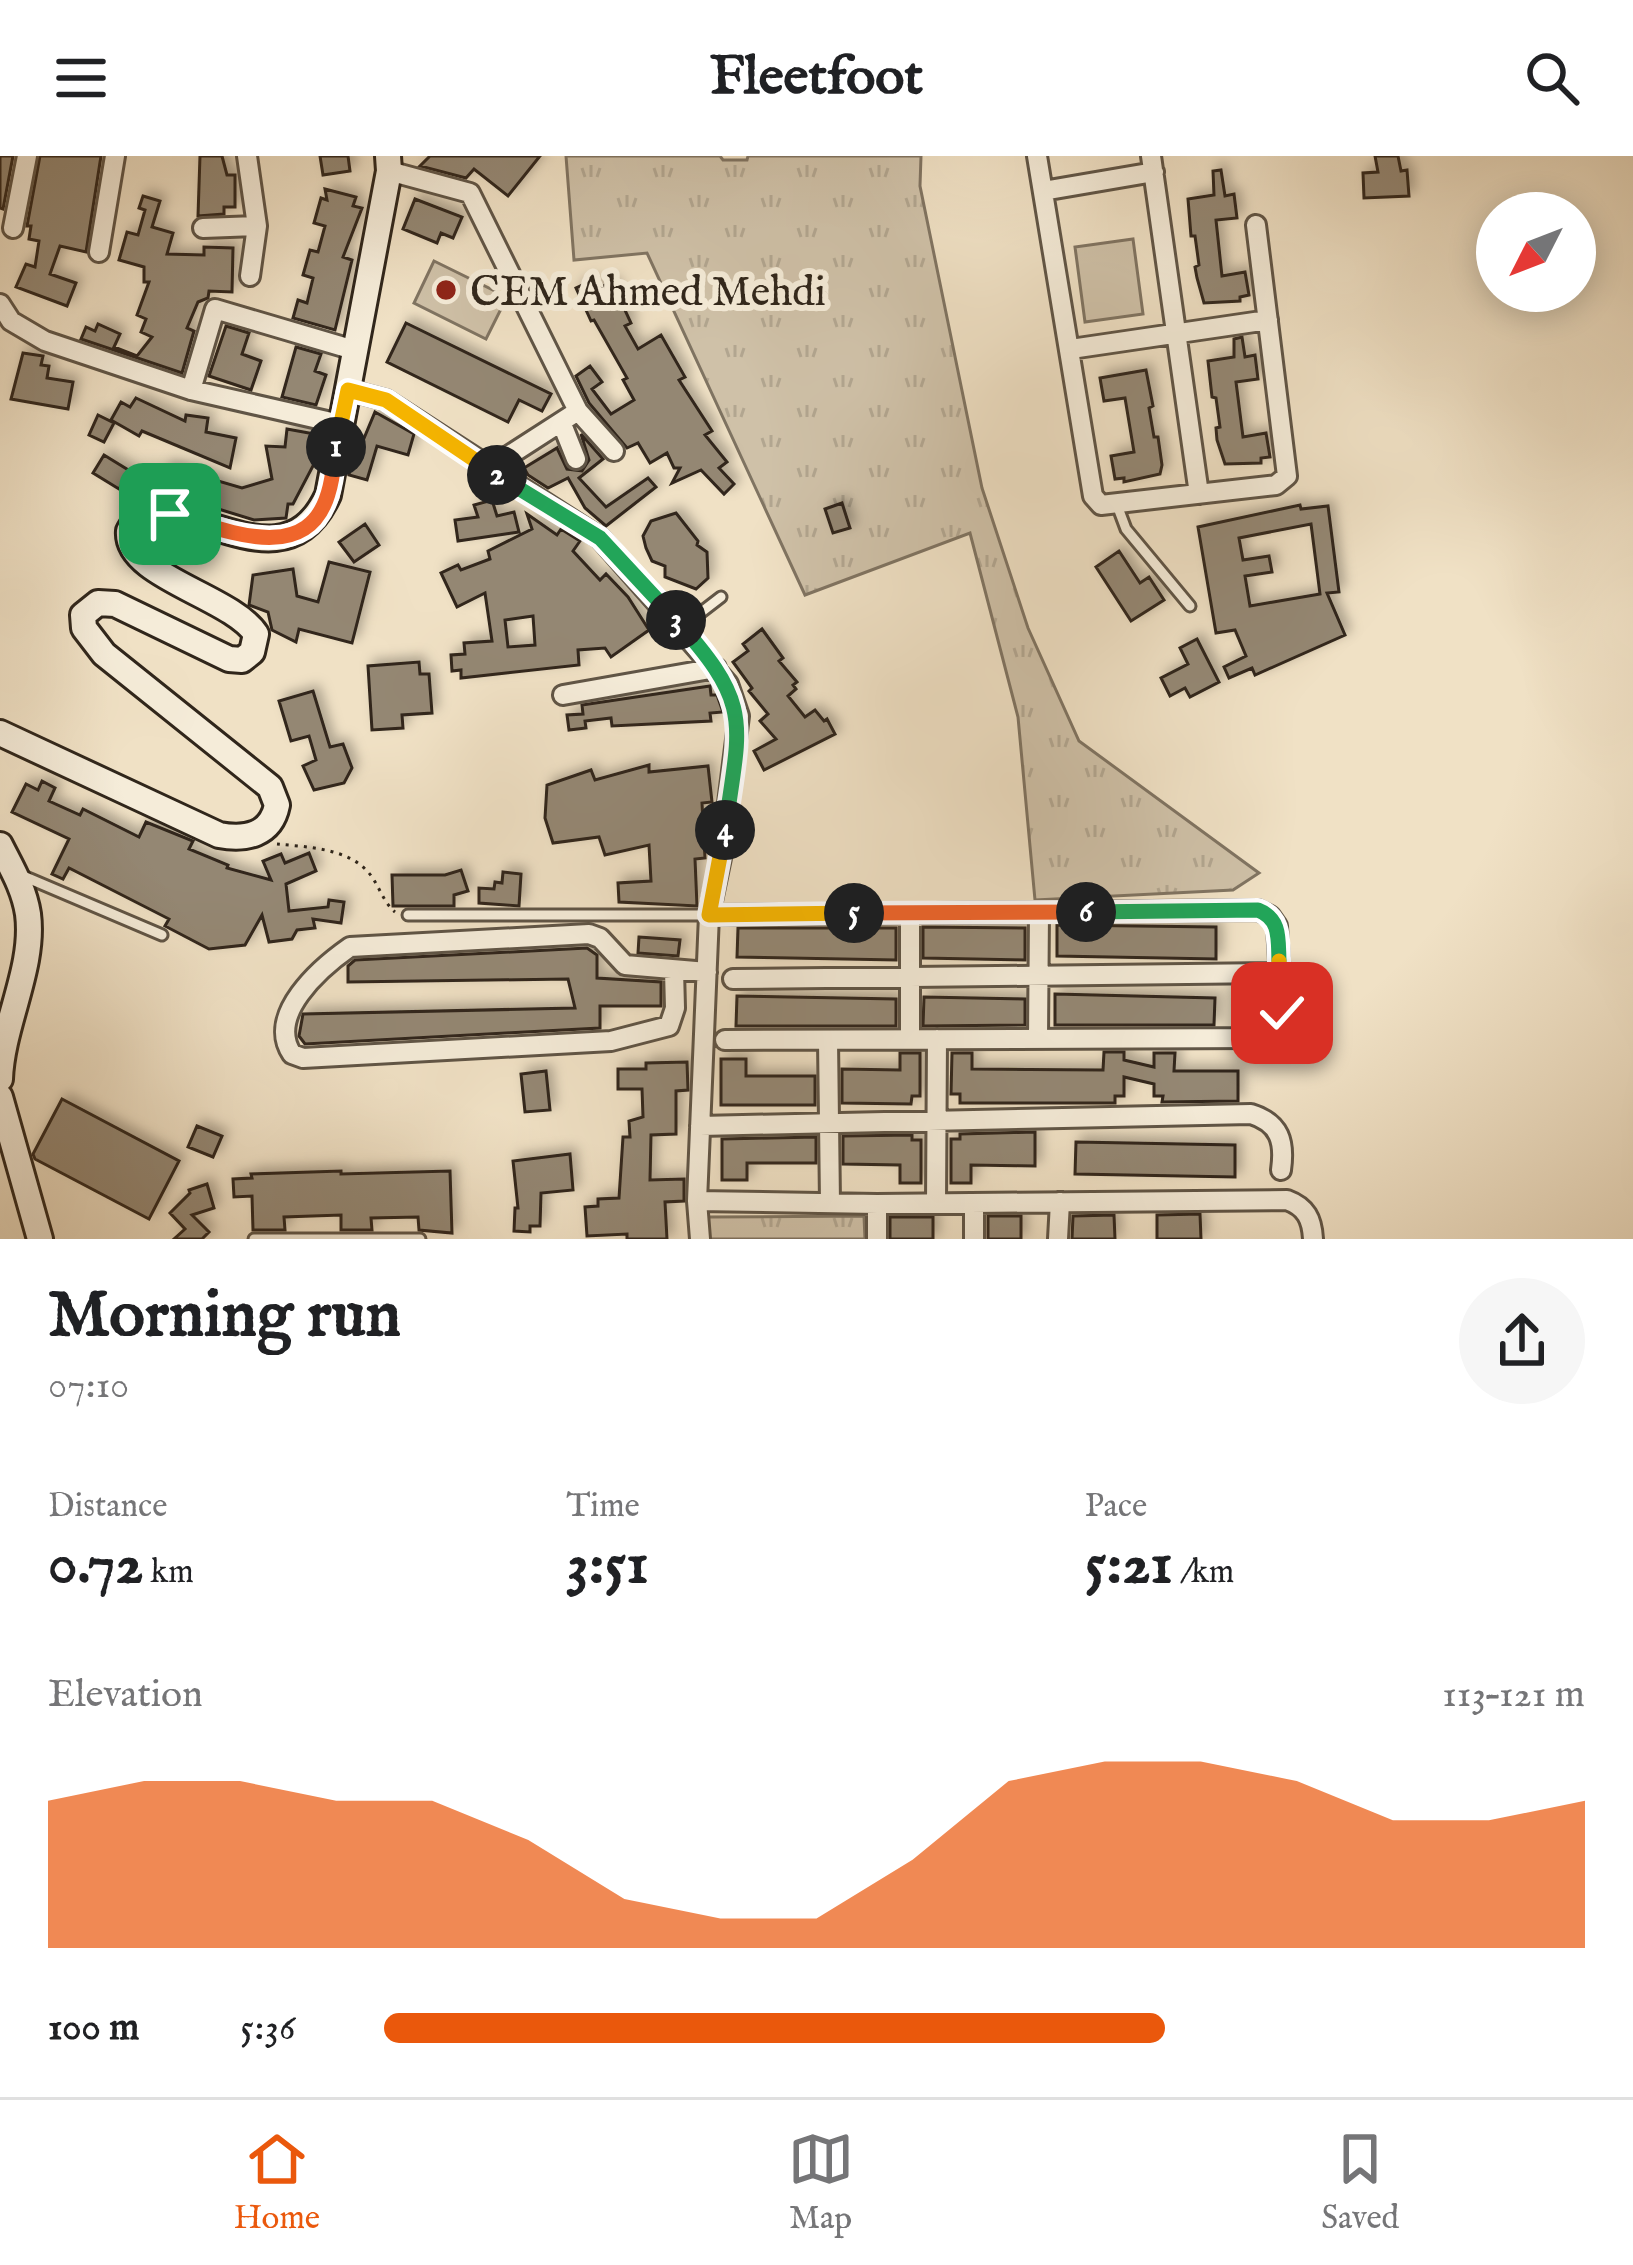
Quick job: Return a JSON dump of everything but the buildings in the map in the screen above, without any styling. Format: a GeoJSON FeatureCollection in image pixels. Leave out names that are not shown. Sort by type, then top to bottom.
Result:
{"type":"FeatureCollection","features":[{"type":"Feature","properties":{"kind":"main road"},"geometry":{"type":"LineString","coordinates":[[0,733],[219,835],[247,838],[258,834],[275,816],[276,796],[269,788],[104,654],[84,628],[83,615],[98,604],[115,604],[229,659],[247,657],[257,641],[251,627],[234,612],[148,566],[132,551],[128,531],[136,519],[154,512],[274,540],[312,524],[328,495],[395,161]]}},
{"type":"Feature","properties":{"kind":"main road"},"geometry":{"type":"LineString","coordinates":[[0,844],[23,890],[28,932],[0,1079]]}},
{"type":"Feature","properties":{"kind":"main road"},"geometry":{"type":"LineString","coordinates":[[0,1097],[40,1239]]}},
{"type":"Feature","properties":{"kind":"street"},"geometry":{"type":"LineString","coordinates":[[13,228],[27,156]]}},
{"type":"Feature","properties":{"kind":"street"},"geometry":{"type":"LineString","coordinates":[[99,252],[115,156]]}},
{"type":"Feature","properties":{"kind":"street"},"geometry":{"type":"LineString","coordinates":[[247,156],[257,226],[250,276]]}},
{"type":"Feature","properties":{"kind":"street"},"geometry":{"type":"LineString","coordinates":[[1037,156],[1094,500],[1101,505],[1276,485],[1287,476],[1256,225]]}},
{"type":"Feature","properties":{"kind":"street"},"geometry":{"type":"LineString","coordinates":[[395,161],[470,193],[578,411],[614,451]]}},
{"type":"Feature","properties":{"kind":"street"},"geometry":{"type":"LineString","coordinates":[[1043,191],[1152,164],[1199,494]]}},
{"type":"Feature","properties":{"kind":"street"},"geometry":{"type":"LineString","coordinates":[[203,228],[257,226]]}},
{"type":"Feature","properties":{"kind":"street"},"geometry":{"type":"LineString","coordinates":[[0,304],[11,321],[46,340],[191,390],[340,424]]}},
{"type":"Feature","properties":{"kind":"street"},"geometry":{"type":"LineString","coordinates":[[191,390],[214,309],[354,350]]}},
{"type":"Feature","properties":{"kind":"street"},"geometry":{"type":"LineString","coordinates":[[1071,349],[1268,320]]}},
{"type":"Feature","properties":{"kind":"street"},"geometry":{"type":"LineString","coordinates":[[348,390],[386,400],[600,538],[682,626],[728,684],[739,716],[709,915],[697,1201],[700,1239]]}},
{"type":"Feature","properties":{"kind":"street"},"geometry":{"type":"LineString","coordinates":[[488,470],[578,411]]}},
{"type":"Feature","properties":{"kind":"street"},"geometry":{"type":"LineString","coordinates":[[562,424],[576,459]]}},
{"type":"Feature","properties":{"kind":"street"},"geometry":{"type":"LineString","coordinates":[[562,695],[716,668]]}},
{"type":"Feature","properties":{"kind":"street"},"geometry":{"type":"LineString","coordinates":[[709,915],[1258,910],[1276,926],[1281,1019],[1265,1037],[725,1040]]}},
{"type":"Feature","properties":{"kind":"street"},"geometry":{"type":"LineString","coordinates":[[1038,1039],[1039,912]]}},
{"type":"Feature","properties":{"kind":"street"},"geometry":{"type":"LineString","coordinates":[[910,913],[910,1039]]}},
{"type":"Feature","properties":{"kind":"street"},"geometry":{"type":"LineString","coordinates":[[674,970],[675,1008],[669,1027],[611,1041],[303,1058],[292,1054],[284,1036],[290,1008],[350,946],[589,934],[600,938],[625,964],[706,972]]}},
{"type":"Feature","properties":{"kind":"street"},"geometry":{"type":"LineString","coordinates":[[733,979],[1280,973]]}},
{"type":"Feature","properties":{"kind":"street"},"geometry":{"type":"LineString","coordinates":[[936,1203],[937,1039]]}},
{"type":"Feature","properties":{"kind":"street"},"geometry":{"type":"LineString","coordinates":[[828,1040],[830,1203]]}},
{"type":"Feature","properties":{"kind":"street"},"geometry":{"type":"LineString","coordinates":[[700,1126],[1252,1114],[1266,1119],[1280,1137],[1284,1151],[1280,1170]]}},
{"type":"Feature","properties":{"kind":"street"},"geometry":{"type":"LineString","coordinates":[[697,1201],[1287,1200],[1309,1216],[1312,1239]]}},
{"type":"Feature","properties":{"kind":"street"},"geometry":{"type":"LineString","coordinates":[[1058,1239],[1060,1202]]}},
{"type":"Feature","properties":{"kind":"street"},"geometry":{"type":"LineString","coordinates":[[974,1203],[974,1239]]}},
{"type":"Feature","properties":{"kind":"street"},"geometry":{"type":"LineString","coordinates":[[877,1239],[878,1204]]}},
{"type":"Feature","properties":{"kind":"lane"},"geometry":{"type":"LineString","coordinates":[[1117,505],[1126,530],[1190,606]]}},
{"type":"Feature","properties":{"kind":"lane"},"geometry":{"type":"LineString","coordinates":[[682,626],[721,597]]}},
{"type":"Feature","properties":{"kind":"lane"},"geometry":{"type":"LineString","coordinates":[[13,871],[161,935]]}},
{"type":"Feature","properties":{"kind":"lane"},"geometry":{"type":"LineString","coordinates":[[408,915],[709,915]]}},
{"type":"Feature","properties":{"kind":"lane"},"geometry":{"type":"LineString","coordinates":[[254,1239],[420,1239]]}},
{"type":"Feature","properties":{"kind":"path"},"geometry":{"type":"LineString","coordinates":[[247,838],[319,850],[357,862],[371,874],[386,904],[396,914],[408,915]]}},
{"type":"Feature","properties":{"kind":"green space"},"geometry":{"type":"Polygon","coordinates":[[[566,156],[747,160],[748,156],[921,156],[920,186],[982,488],[1028,628],[1079,741],[1259,873],[1233,890],[1035,900],[1018,717],[970,533],[805,595],[647,253],[574,260],[566,156]]]}},
{"type":"Feature","properties":{"kind":"green space"},"geometry":{"type":"Polygon","coordinates":[[[1133,239],[1143,314],[1085,322],[1075,247],[1133,239]]]}},
{"type":"Feature","properties":{"kind":"green space"},"geometry":{"type":"Polygon","coordinates":[[[434,261],[507,297],[486,339],[414,303],[434,261]]]}},
{"type":"Feature","properties":{"kind":"green space"},"geometry":{"type":"Polygon","coordinates":[[[864,1216],[865,1239],[707,1239],[706,1217],[864,1216]]]}},
{"type":"Feature","properties":{"kind":"place","name":"CEM Ahmed Mehdi"},"geometry":{"type":"Point","coordinates":[446,290]}},
{"type":"Feature","properties":{"kind":"route"},"geometry":{"type":"LineString","coordinates":[[170,514],[274,540],[302,532],[328,495],[348,390],[386,400],[600,538],[682,626],[728,684],[739,716],[709,915],[1258,910],[1276,926],[1282,1013]]}}]}
